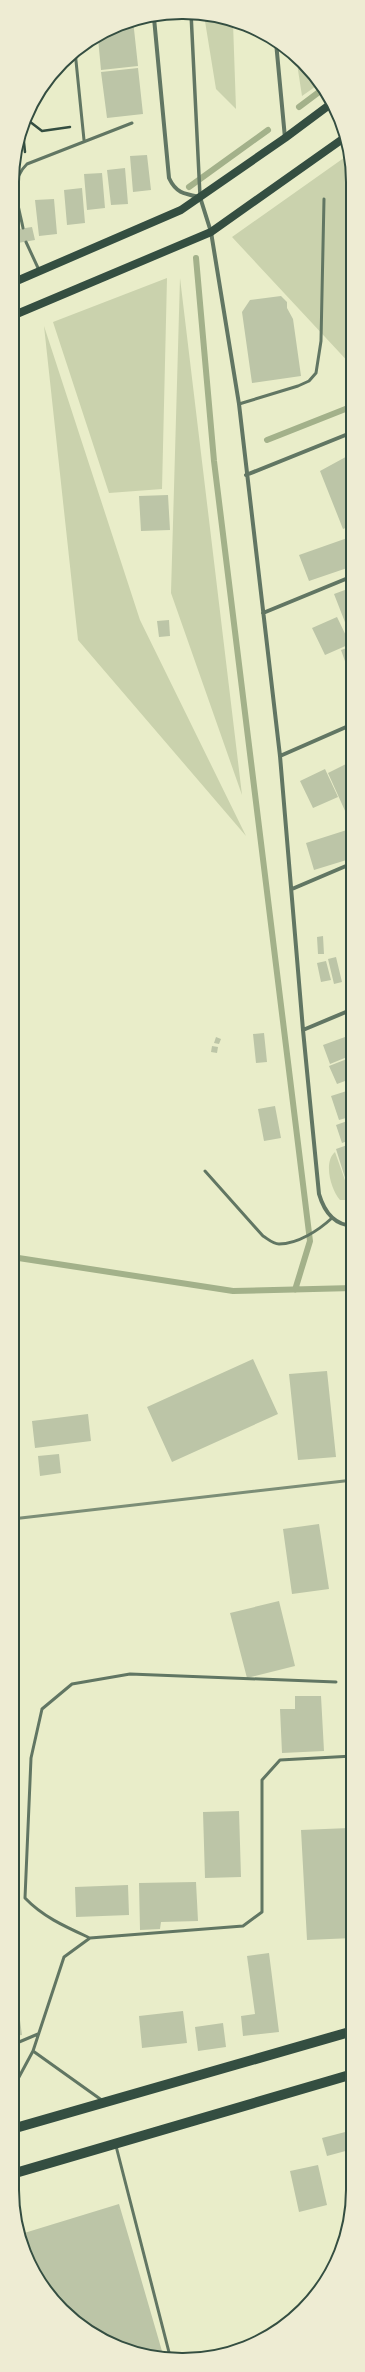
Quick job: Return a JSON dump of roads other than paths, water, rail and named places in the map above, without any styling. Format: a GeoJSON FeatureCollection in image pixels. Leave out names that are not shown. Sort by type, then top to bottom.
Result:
{"type":"FeatureCollection","features":[{"type":"Feature","properties":{"kind":"main road"},"geometry":{"type":"LineString","coordinates":[[19,281],[167,217],[200,197],[327,107]]}},
{"type":"Feature","properties":{"kind":"main road"},"geometry":{"type":"LineString","coordinates":[[19,313],[211,232],[340,141]]}},
{"type":"Feature","properties":{"kind":"main road"},"geometry":{"type":"LineString","coordinates":[[19,2127],[346,2033]]}},
{"type":"Feature","properties":{"kind":"main road"},"geometry":{"type":"LineString","coordinates":[[19,2172],[346,2076]]}},
{"type":"Feature","properties":{"kind":"street"},"geometry":{"type":"LineString","coordinates":[[191,19],[200,197],[211,232],[239,404],[246,476],[264,613],[280,756],[303,1030],[319,1194],[323,1208],[332,1218],[346,1224]]}},
{"type":"Feature","properties":{"kind":"street"},"geometry":{"type":"LineString","coordinates":[[154,21],[169,178],[174,188],[182,194],[200,197]]}},
{"type":"Feature","properties":{"kind":"street"},"geometry":{"type":"LineString","coordinates":[[277,49],[285,138]]}},
{"type":"Feature","properties":{"kind":"street"},"geometry":{"type":"LineString","coordinates":[[246,476],[346,435]]}},
{"type":"Feature","properties":{"kind":"street"},"geometry":{"type":"LineString","coordinates":[[264,613],[346,579]]}},
{"type":"Feature","properties":{"kind":"street"},"geometry":{"type":"LineString","coordinates":[[280,756],[346,727]]}},
{"type":"Feature","properties":{"kind":"street"},"geometry":{"type":"LineString","coordinates":[[292,889],[346,866]]}},
{"type":"Feature","properties":{"kind":"street"},"geometry":{"type":"LineString","coordinates":[[303,1030],[346,1012]]}},
{"type":"Feature","properties":{"kind":"lane"},"geometry":{"type":"LineString","coordinates":[[76,59],[84,140]]}},
{"type":"Feature","properties":{"kind":"lane"},"geometry":{"type":"LineString","coordinates":[[19,174],[27,164],[132,122]]}},
{"type":"Feature","properties":{"kind":"lane"},"geometry":{"type":"LineString","coordinates":[[239,404],[298,386],[309,381],[316,373],[321,341],[324,199]]}},
{"type":"Feature","properties":{"kind":"lane"},"geometry":{"type":"LineString","coordinates":[[19,207],[23,228]]}},
{"type":"Feature","properties":{"kind":"lane"},"geometry":{"type":"LineString","coordinates":[[26,242],[40,272]]}},
{"type":"Feature","properties":{"kind":"lane"},"geometry":{"type":"LineString","coordinates":[[205,1171],[263,1236],[272,1242],[284,1243],[316,1232],[332,1218]]}},
{"type":"Feature","properties":{"kind":"lane"},"geometry":{"type":"LineString","coordinates":[[336,1682],[130,1674],[72,1684],[42,1709],[31,1758],[25,1898],[36,1909],[51,1919],[90,1938],[243,1926],[262,1912],[262,1780],[280,1760],[346,1756]]}},
{"type":"Feature","properties":{"kind":"lane"},"geometry":{"type":"LineString","coordinates":[[19,2077],[33,2051],[64,1957],[90,1938]]}},
{"type":"Feature","properties":{"kind":"lane"},"geometry":{"type":"LineString","coordinates":[[19,2042],[38,2034]]}},
{"type":"Feature","properties":{"kind":"lane"},"geometry":{"type":"LineString","coordinates":[[33,2051],[105,2102]]}},
{"type":"Feature","properties":{"kind":"lane"},"geometry":{"type":"LineString","coordinates":[[115,2145],[169,2353]]}},
{"type":"Feature","properties":{"kind":"waterway"},"geometry":{"type":"LineString","coordinates":[[299,107],[318,92]]}},
{"type":"Feature","properties":{"kind":"waterway"},"geometry":{"type":"LineString","coordinates":[[189,187],[268,130]]}},
{"type":"Feature","properties":{"kind":"waterway"},"geometry":{"type":"LineString","coordinates":[[196,258],[214,461],[310,1241],[295,1290]]}},
{"type":"Feature","properties":{"kind":"waterway"},"geometry":{"type":"LineString","coordinates":[[267,440],[346,409]]}},
{"type":"Feature","properties":{"kind":"waterway"},"geometry":{"type":"LineString","coordinates":[[19,1258],[233,1291],[346,1288]]}},
{"type":"Feature","properties":{"kind":"railway"},"geometry":{"type":"LineString","coordinates":[[19,1518],[346,1481]]}}]}
